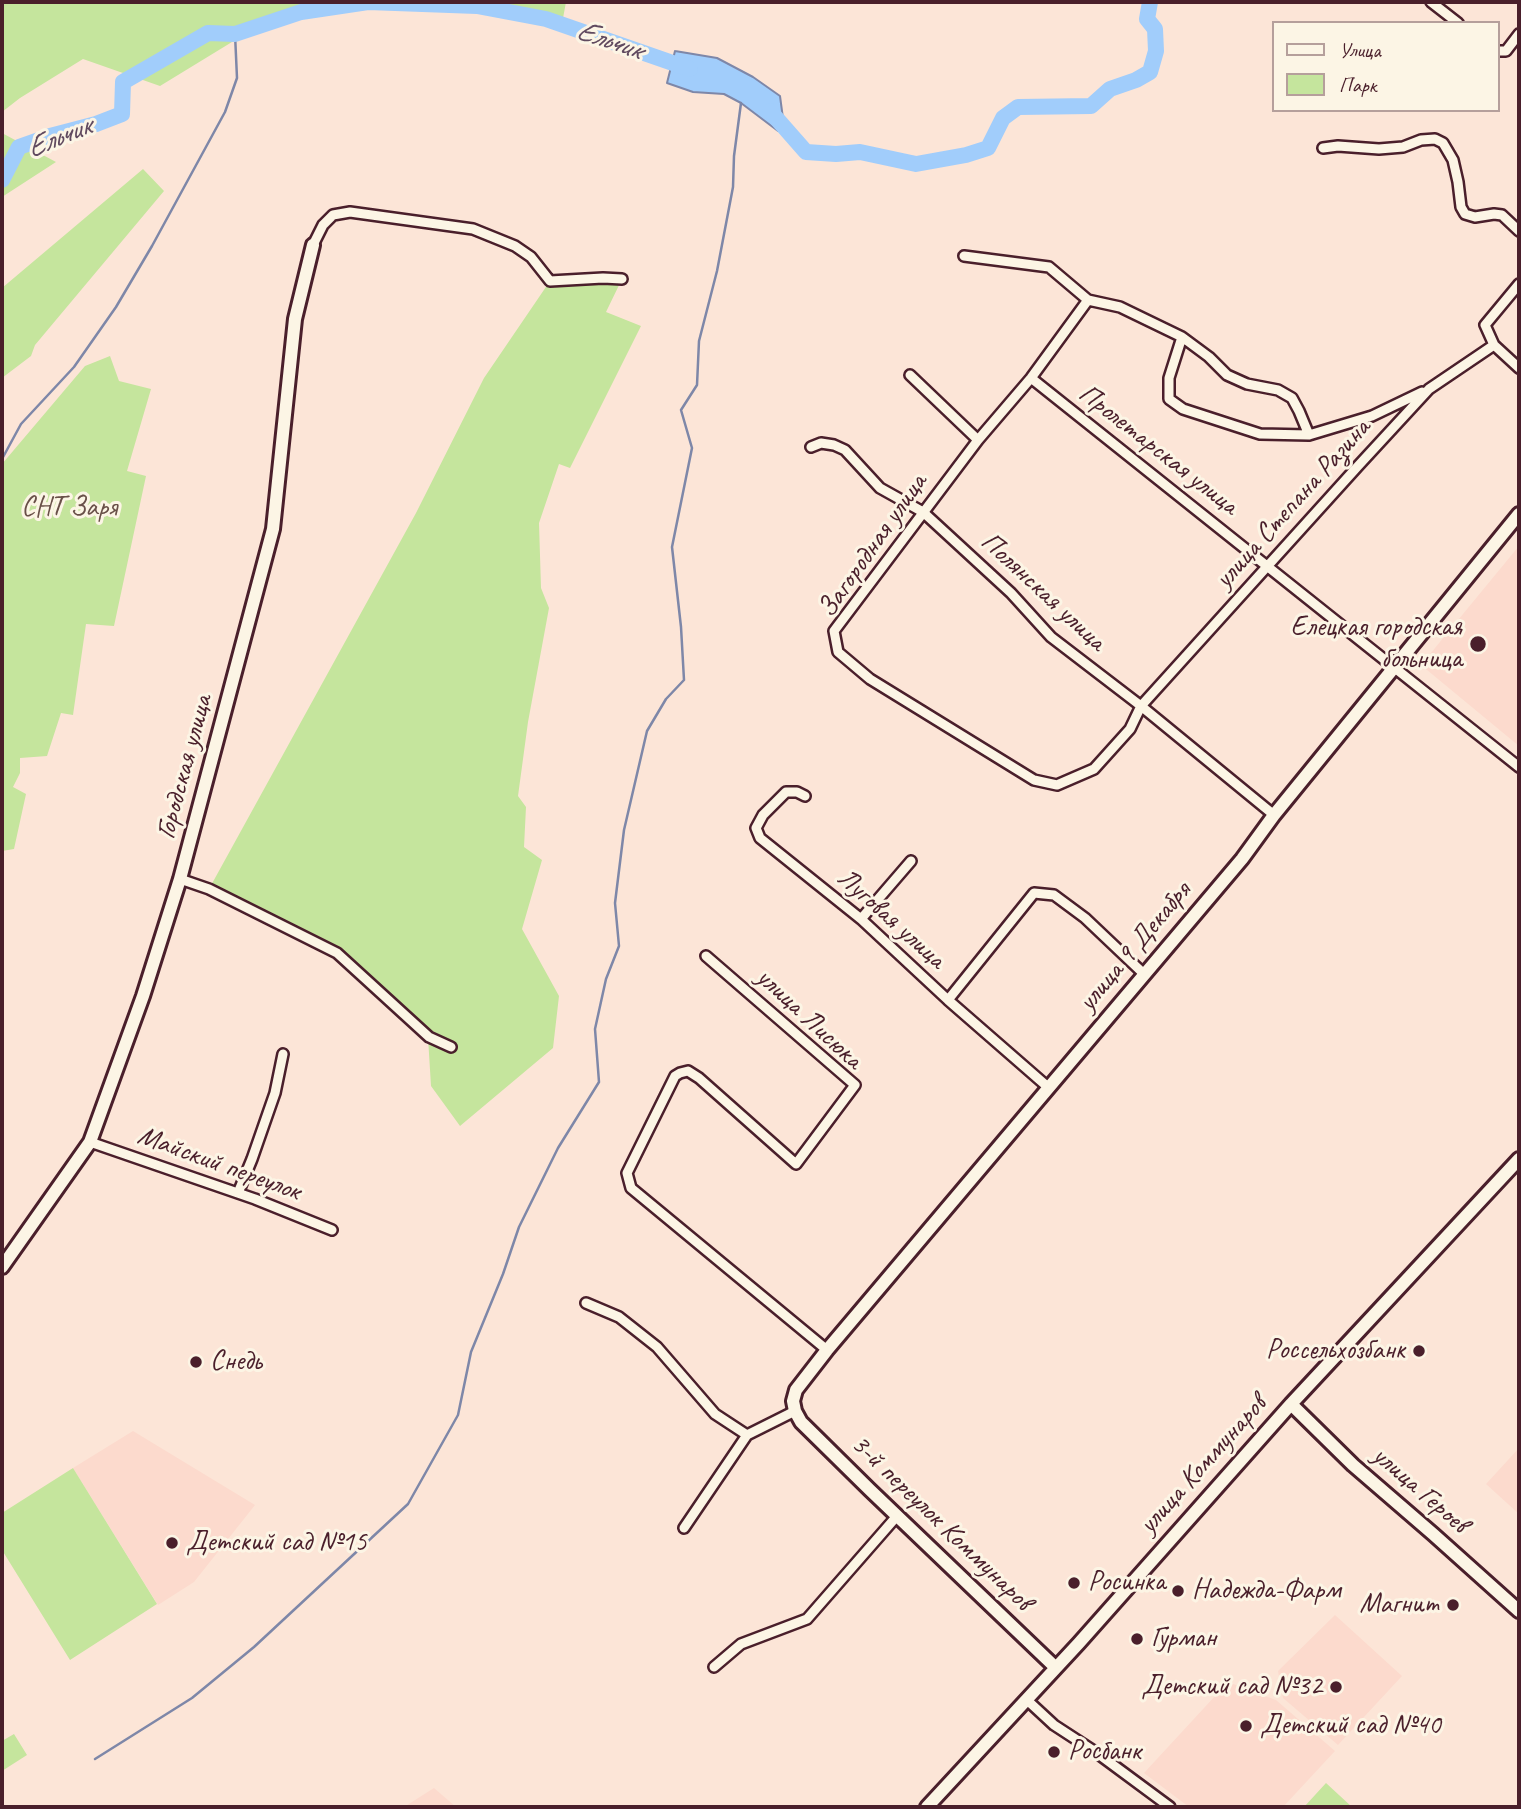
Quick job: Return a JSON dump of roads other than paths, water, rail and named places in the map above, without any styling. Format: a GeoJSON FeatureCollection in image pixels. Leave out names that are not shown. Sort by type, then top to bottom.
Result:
{"type":"FeatureCollection","features":[{"type":"Feature","properties":{"kind":"street"},"geometry":{"type":"LineString","coordinates":[[1431,2],[1455,21]]}},
{"type":"Feature","properties":{"kind":"street"},"geometry":{"type":"LineString","coordinates":[[1500,51],[1506,51],[1519,34]]}},
{"type":"Feature","properties":{"kind":"street"},"geometry":{"type":"LineString","coordinates":[[1322,148],[1338,146],[1379,149],[1403,147],[1435,139],[1443,143],[1453,160],[1461,207],[1465,214],[1475,217],[1502,215],[1519,231]]}},
{"type":"Feature","properties":{"kind":"street"},"geometry":{"type":"LineString","coordinates":[[313,245],[323,225],[333,215],[350,212],[473,229],[514,246],[531,257],[550,281],[622,279]]}},
{"type":"Feature","properties":{"kind":"street","name":"Городская улица"},"geometry":{"type":"LineString","coordinates":[[2,1267],[90,1142],[143,996],[180,879],[274,528],[295,319],[313,245]]}},
{"type":"Feature","properties":{"kind":"street"},"geometry":{"type":"LineString","coordinates":[[964,256],[1049,267],[1088,300],[1120,307],[1182,337],[1227,374],[1247,384],[1278,390],[1292,398],[1309,435]]}},
{"type":"Feature","properties":{"kind":"street"},"geometry":{"type":"LineString","coordinates":[[1519,284],[1485,325],[1494,345],[1519,368]]}},
{"type":"Feature","properties":{"kind":"street","name":"Загородная улица"},"geometry":{"type":"LineString","coordinates":[[1088,300],[1031,378],[978,440],[834,631],[838,652],[870,679],[1034,780],[1057,785],[1094,768]]}},
{"type":"Feature","properties":{"kind":"street"},"geometry":{"type":"LineString","coordinates":[[1182,337],[1168,378],[1169,400],[1182,409],[1260,434],[1309,435],[1372,416],[1429,389]]}},
{"type":"Feature","properties":{"kind":"street","name":"улица Степана Разина"},"geometry":{"type":"LineString","coordinates":[[1094,768],[1130,729],[1141,706],[1429,389],[1494,345]]}},
{"type":"Feature","properties":{"kind":"street"},"geometry":{"type":"LineString","coordinates":[[910,375],[978,440]]}},
{"type":"Feature","properties":{"kind":"street","name":"Пролетарская улица"},"geometry":{"type":"LineString","coordinates":[[1031,378],[1519,767]]}},
{"type":"Feature","properties":{"kind":"street","name":"Полянская улица"},"geometry":{"type":"LineString","coordinates":[[811,447],[821,443],[845,450],[880,488],[923,512],[1011,593],[1051,637],[1141,706],[1274,815]]}},
{"type":"Feature","properties":{"kind":"street","name":"улица 9 Декабря"},"geometry":{"type":"LineString","coordinates":[[795,1411],[793,1401],[796,1390],[827,1350],[1242,859],[1274,815],[1519,514]]}},
{"type":"Feature","properties":{"kind":"street","name":"Луговая улица"},"geometry":{"type":"LineString","coordinates":[[805,796],[797,792],[786,792],[763,815],[756,828],[760,838],[861,919],[1049,1088]]}},
{"type":"Feature","properties":{"kind":"street"},"geometry":{"type":"LineString","coordinates":[[861,919],[911,861]]}},
{"type":"Feature","properties":{"kind":"street"},"geometry":{"type":"LineString","coordinates":[[180,879],[209,888],[337,953],[429,1037],[451,1047]]}},
{"type":"Feature","properties":{"kind":"street"},"geometry":{"type":"LineString","coordinates":[[948,1000],[1034,892],[1054,895],[1086,918],[1144,974]]}},
{"type":"Feature","properties":{"kind":"street","name":"улица Лисюка"},"geometry":{"type":"LineString","coordinates":[[706,956],[855,1085],[796,1164],[688,1070],[675,1076],[627,1173],[631,1188],[827,1350]]}},
{"type":"Feature","properties":{"kind":"street"},"geometry":{"type":"LineString","coordinates":[[238,1193],[275,1093],[284,1054]]}},
{"type":"Feature","properties":{"kind":"street","name":"Майский переулок"},"geometry":{"type":"LineString","coordinates":[[90,1142],[238,1193],[332,1230]]}},
{"type":"Feature","properties":{"kind":"street","name":"улица Коммунаров"},"geometry":{"type":"LineString","coordinates":[[927,1807],[1027,1700],[1291,1404],[1519,1159]]}},
{"type":"Feature","properties":{"kind":"street"},"geometry":{"type":"LineString","coordinates":[[586,1303],[620,1317],[657,1347],[715,1415],[747,1435]]}},
{"type":"Feature","properties":{"kind":"street","name":"улица Героев"},"geometry":{"type":"LineString","coordinates":[[1291,1404],[1353,1465],[1519,1611]]}},
{"type":"Feature","properties":{"kind":"street"},"geometry":{"type":"LineString","coordinates":[[684,1528],[747,1435],[795,1411]]}},
{"type":"Feature","properties":{"kind":"street","name":"3-й переулок Коммунаров"},"geometry":{"type":"LineString","coordinates":[[795,1411],[801,1422],[1055,1667]]}},
{"type":"Feature","properties":{"kind":"street"},"geometry":{"type":"LineString","coordinates":[[714,1667],[741,1644],[807,1619],[897,1516]]}},
{"type":"Feature","properties":{"kind":"street"},"geometry":{"type":"LineString","coordinates":[[1027,1700],[1054,1725],[1170,1807]]}},
{"type":"Feature","properties":{"kind":"street"},"geometry":{"type":"LineString","coordinates":[[1149,1807],[1157,1798]]}},
{"type":"Feature","properties":{"kind":"water"},"geometry":{"type":"Polygon","coordinates":[[[675,51],[717,58],[753,77],[780,96],[784,126],[778,131],[741,103],[724,94],[693,92],[667,83],[675,51]]]}},
{"type":"Feature","properties":{"kind":"waterway","name":"Ельчик"},"geometry":{"type":"LineString","coordinates":[[2,180],[19,147],[122,114],[123,82],[208,33],[235,34],[301,12],[368,2],[477,6],[546,19],[690,69]]}},
{"type":"Feature","properties":{"kind":"waterway","name":"Ельчик"},"geometry":{"type":"LineString","coordinates":[[770,111],[806,152],[860,152],[916,164],[966,155],[988,148],[1003,118],[1018,107],[1091,106],[1110,89],[1150,72],[1156,51],[1155,29],[1147,19],[1150,2]]}},
{"type":"Feature","properties":{"kind":"waterway"},"geometry":{"type":"LineString","coordinates":[[2,459],[21,424],[74,367],[116,307],[152,246],[225,112],[237,78],[235,34]]}},
{"type":"Feature","properties":{"kind":"waterway"},"geometry":{"type":"LineString","coordinates":[[95,1759],[192,1698],[254,1647],[408,1504],[458,1415],[471,1352],[519,1227],[558,1148],[599,1082],[595,1029],[606,979],[619,946],[615,903],[624,830],[647,731],[666,699],[684,680],[672,547],[692,448],[681,410],[697,385],[699,341],[717,271],[733,187],[741,103]]}},
{"type":"Feature","properties":{"kind":"place","name":"Елецкая городская больница"},"geometry":{"type":"Point","coordinates":[1478,644]}},
{"type":"Feature","properties":{"kind":"place","name":"Россельхозбанк"},"geometry":{"type":"Point","coordinates":[1419,1351]}},
{"type":"Feature","properties":{"kind":"place","name":"Снедь"},"geometry":{"type":"Point","coordinates":[196,1362]}},
{"type":"Feature","properties":{"kind":"place","name":"Детский сад №15"},"geometry":{"type":"Point","coordinates":[172,1543]}},
{"type":"Feature","properties":{"kind":"place","name":"Росинка"},"geometry":{"type":"Point","coordinates":[1074,1583]}},
{"type":"Feature","properties":{"kind":"place","name":"Надежда-Фарм"},"geometry":{"type":"Point","coordinates":[1178,1591]}},
{"type":"Feature","properties":{"kind":"place","name":"Магнит"},"geometry":{"type":"Point","coordinates":[1453,1605]}},
{"type":"Feature","properties":{"kind":"place","name":"Гурман"},"geometry":{"type":"Point","coordinates":[1137,1639]}},
{"type":"Feature","properties":{"kind":"place","name":"Детский сад №32"},"geometry":{"type":"Point","coordinates":[1336,1687]}},
{"type":"Feature","properties":{"kind":"place","name":"Детский сад №40"},"geometry":{"type":"Point","coordinates":[1246,1726]}},
{"type":"Feature","properties":{"kind":"place","name":"Росбанк"},"geometry":{"type":"Point","coordinates":[1054,1752]}},
{"type":"Feature","properties":{"kind":"park label","name":"СНТ Заря"},"geometry":{"type":"Point","coordinates":[69,508]}}]}
